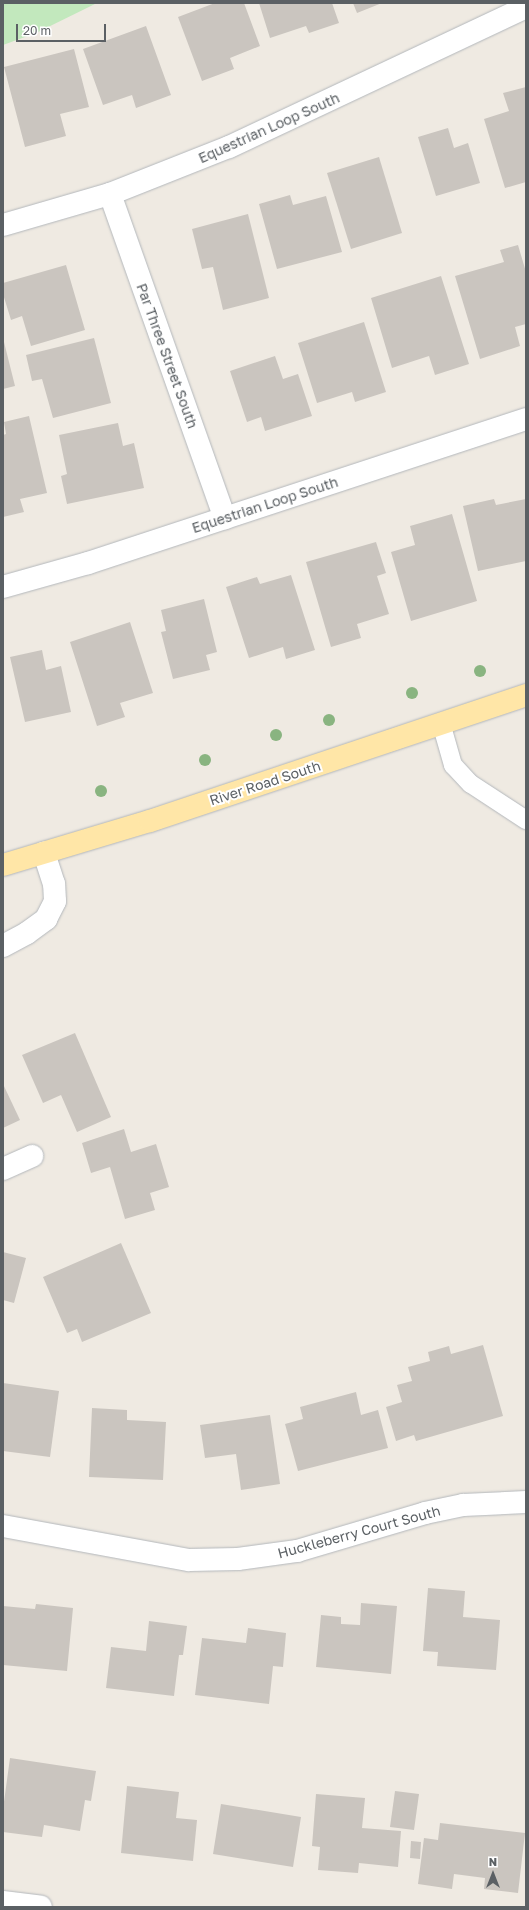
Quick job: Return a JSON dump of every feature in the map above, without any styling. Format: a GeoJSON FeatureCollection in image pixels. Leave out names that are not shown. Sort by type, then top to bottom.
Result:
{"type":"FeatureCollection","features":[{"type":"Feature","properties":{"kind":"main road","name":"River Road South"},"geometry":{"type":"LineString","coordinates":[[3,865],[231,795],[526,694]]}},
{"type":"Feature","properties":{"kind":"street","name":"Equestrian Loop South"},"geometry":{"type":"LineString","coordinates":[[3,225],[110,194],[229,147],[526,7]]}},
{"type":"Feature","properties":{"kind":"street","name":"Par Three Street South"},"geometry":{"type":"LineString","coordinates":[[110,194],[225,518]]}},
{"type":"Feature","properties":{"kind":"street","name":"Equestrian Loop South"},"geometry":{"type":"LineString","coordinates":[[3,587],[88,563],[526,419]]}},
{"type":"Feature","properties":{"kind":"street"},"geometry":{"type":"LineString","coordinates":[[3,946],[27,933],[46,919],[55,901],[54,884],[44,853]]}},
{"type":"Feature","properties":{"kind":"street"},"geometry":{"type":"LineString","coordinates":[[3,1169],[32,1156]]}},
{"type":"Feature","properties":{"kind":"street","name":"Huckleberry Court South"},"geometry":{"type":"LineString","coordinates":[[3,1526],[181,1559],[238,1559],[297,1551],[425,1513],[463,1505],[526,1502]]}},
{"type":"Feature","properties":{"kind":"street"},"geometry":{"type":"LineString","coordinates":[[3,1902],[41,1907]]}},
{"type":"Feature","properties":{"kind":"lane"},"geometry":{"type":"LineString","coordinates":[[441,723],[453,765],[471,784],[526,820]]}},
{"type":"Feature","properties":{"kind":"green space"},"geometry":{"type":"Polygon","coordinates":[[[3,3],[97,3],[36,33],[3,45],[3,3]]]}},
{"type":"Feature","properties":{"kind":"building"},"geometry":{"type":"Polygon","coordinates":[[[215,3],[244,3],[260,46],[230,58],[234,69],[202,81],[178,17],[215,3]]]}},
{"type":"Feature","properties":{"kind":"building"},"geometry":{"type":"Polygon","coordinates":[[[259,3],[332,3],[339,23],[309,33],[306,26],[270,38],[259,3]]]}},
{"type":"Feature","properties":{"kind":"building"},"geometry":{"type":"Polygon","coordinates":[[[353,3],[382,3],[357,13],[353,3]]]}},
{"type":"Feature","properties":{"kind":"building"},"geometry":{"type":"Polygon","coordinates":[[[146,26],[171,95],[136,108],[132,95],[103,105],[83,49],[146,26]]]}},
{"type":"Feature","properties":{"kind":"building"},"geometry":{"type":"Polygon","coordinates":[[[74,49],[89,107],[60,114],[66,136],[25,147],[4,67],[74,49]]]}},
{"type":"Feature","properties":{"kind":"building"},"geometry":{"type":"Polygon","coordinates":[[[526,87],[526,182],[505,188],[484,119],[509,111],[503,93],[526,87]]]}},
{"type":"Feature","properties":{"kind":"building"},"geometry":{"type":"Polygon","coordinates":[[[448,128],[454,148],[468,143],[480,183],[436,196],[418,137],[448,128]]]}},
{"type":"Feature","properties":{"kind":"building"},"geometry":{"type":"Polygon","coordinates":[[[379,157],[402,233],[351,249],[327,173],[379,157]]]}},
{"type":"Feature","properties":{"kind":"building"},"geometry":{"type":"Polygon","coordinates":[[[290,195],[293,205],[326,196],[342,252],[277,269],[259,204],[290,195]]]}},
{"type":"Feature","properties":{"kind":"building"},"geometry":{"type":"Polygon","coordinates":[[[248,214],[269,298],[223,310],[213,267],[202,269],[192,229],[248,214]]]}},
{"type":"Feature","properties":{"kind":"building"},"geometry":{"type":"Polygon","coordinates":[[[518,245],[526,272],[526,324],[515,327],[520,346],[480,359],[455,276],[504,262],[500,250],[518,245]]]}},
{"type":"Feature","properties":{"kind":"building"},"geometry":{"type":"Polygon","coordinates":[[[66,265],[85,330],[31,346],[22,316],[11,320],[3,294],[3,283],[66,265]]]}},
{"type":"Feature","properties":{"kind":"building"},"geometry":{"type":"Polygon","coordinates":[[[441,276],[469,364],[435,375],[429,356],[392,368],[371,298],[441,276]]]}},
{"type":"Feature","properties":{"kind":"building"},"geometry":{"type":"Polygon","coordinates":[[[364,322],[386,392],[355,402],[352,392],[317,403],[298,343],[364,322]]]}},
{"type":"Feature","properties":{"kind":"building"},"geometry":{"type":"Polygon","coordinates":[[[3,338],[15,386],[3,389],[3,338]]]}},
{"type":"Feature","properties":{"kind":"building"},"geometry":{"type":"Polygon","coordinates":[[[94,338],[111,403],[53,418],[42,379],[32,381],[26,355],[94,338]]]}},
{"type":"Feature","properties":{"kind":"building"},"geometry":{"type":"Polygon","coordinates":[[[275,356],[283,379],[298,374],[312,416],[265,431],[261,417],[247,422],[230,371],[275,356]]]}},
{"type":"Feature","properties":{"kind":"building"},"geometry":{"type":"Polygon","coordinates":[[[29,416],[47,493],[20,499],[24,512],[3,517],[3,435],[6,434],[4,422],[29,416]]]}},
{"type":"Feature","properties":{"kind":"building"},"geometry":{"type":"Polygon","coordinates":[[[118,423],[123,446],[134,443],[144,488],[67,504],[61,476],[67,474],[59,435],[118,423]]]}},
{"type":"Feature","properties":{"kind":"building"},"geometry":{"type":"Polygon","coordinates":[[[494,499],[496,505],[526,499],[526,561],[478,571],[463,506],[494,499]]]}},
{"type":"Feature","properties":{"kind":"building"},"geometry":{"type":"Polygon","coordinates":[[[452,514],[477,601],[411,621],[391,552],[415,545],[410,526],[452,514]]]}},
{"type":"Feature","properties":{"kind":"building"},"geometry":{"type":"Polygon","coordinates":[[[376,542],[386,573],[377,576],[389,614],[357,624],[361,638],[331,647],[306,562],[376,542]]]}},
{"type":"Feature","properties":{"kind":"building"},"geometry":{"type":"Polygon","coordinates":[[[291,575],[315,650],[286,659],[283,647],[249,658],[226,587],[257,577],[260,584],[291,575]]]}},
{"type":"Feature","properties":{"kind":"building"},"geometry":{"type":"Polygon","coordinates":[[[204,599],[217,652],[206,655],[210,670],[173,679],[161,632],[166,631],[161,610],[204,599]]]}},
{"type":"Feature","properties":{"kind":"building"},"geometry":{"type":"Polygon","coordinates":[[[130,622],[153,693],[120,703],[125,717],[97,726],[70,642],[130,622]]]}},
{"type":"Feature","properties":{"kind":"building"},"geometry":{"type":"Polygon","coordinates":[[[42,650],[46,670],[61,666],[71,712],[25,722],[10,657],[42,650]]]}},
{"type":"Feature","properties":{"kind":"building"},"geometry":{"type":"Polygon","coordinates":[[[75,1033],[111,1117],[77,1132],[61,1095],[43,1103],[22,1055],[75,1033]]]}},
{"type":"Feature","properties":{"kind":"building"},"geometry":{"type":"Polygon","coordinates":[[[3,1084],[20,1120],[3,1128],[3,1084]]]}},
{"type":"Feature","properties":{"kind":"building"},"geometry":{"type":"Polygon","coordinates":[[[124,1129],[131,1152],[156,1144],[169,1187],[150,1193],[155,1210],[125,1219],[110,1167],[91,1173],[82,1143],[124,1129]]]}},
{"type":"Feature","properties":{"kind":"building"},"geometry":{"type":"Polygon","coordinates":[[[121,1243],[151,1313],[82,1342],[77,1329],[67,1333],[43,1277],[121,1243]]]}},
{"type":"Feature","properties":{"kind":"building"},"geometry":{"type":"Polygon","coordinates":[[[3,1252],[26,1258],[14,1303],[3,1300],[3,1252]]]}},
{"type":"Feature","properties":{"kind":"building"},"geometry":{"type":"Polygon","coordinates":[[[483,1345],[503,1416],[416,1441],[414,1435],[396,1441],[386,1407],[402,1402],[397,1385],[412,1381],[408,1367],[430,1361],[428,1352],[449,1346],[451,1354],[483,1345]]]}},
{"type":"Feature","properties":{"kind":"building"},"geometry":{"type":"Polygon","coordinates":[[[3,1383],[59,1391],[50,1457],[3,1451],[3,1383]]]}},
{"type":"Feature","properties":{"kind":"building"},"geometry":{"type":"Polygon","coordinates":[[[356,1392],[361,1415],[378,1410],[388,1448],[298,1471],[285,1424],[303,1419],[300,1407],[356,1392]]]}},
{"type":"Feature","properties":{"kind":"building"},"geometry":{"type":"Polygon","coordinates":[[[92,1408],[127,1410],[127,1420],[166,1422],[163,1480],[89,1477],[92,1408]]]}},
{"type":"Feature","properties":{"kind":"building"},"geometry":{"type":"Polygon","coordinates":[[[270,1415],[280,1484],[241,1490],[236,1454],[205,1458],[200,1425],[270,1415]]]}},
{"type":"Feature","properties":{"kind":"building"},"geometry":{"type":"Polygon","coordinates":[[[428,1588],[465,1591],[463,1617],[500,1620],[496,1670],[437,1666],[438,1652],[423,1651],[428,1588]]]}},
{"type":"Feature","properties":{"kind":"building"},"geometry":{"type":"Polygon","coordinates":[[[361,1603],[397,1606],[391,1674],[316,1667],[321,1615],[341,1617],[341,1624],[360,1625],[361,1603]]]}},
{"type":"Feature","properties":{"kind":"building"},"geometry":{"type":"Polygon","coordinates":[[[36,1604],[73,1608],[67,1671],[3,1665],[3,1606],[35,1609],[36,1604]]]}},
{"type":"Feature","properties":{"kind":"building"},"geometry":{"type":"Polygon","coordinates":[[[149,1621],[187,1626],[183,1655],[179,1655],[174,1696],[106,1688],[111,1647],[146,1651],[149,1621]]]}},
{"type":"Feature","properties":{"kind":"building"},"geometry":{"type":"Polygon","coordinates":[[[248,1628],[286,1633],[283,1667],[273,1666],[269,1704],[195,1695],[202,1638],[246,1643],[248,1628]]]}},
{"type":"Feature","properties":{"kind":"building"},"geometry":{"type":"Polygon","coordinates":[[[10,1758],[96,1771],[91,1801],[85,1800],[80,1831],[44,1825],[42,1837],[3,1832],[3,1809],[10,1758]]]}},
{"type":"Feature","properties":{"kind":"building"},"geometry":{"type":"Polygon","coordinates":[[[127,1786],[179,1792],[176,1818],[197,1820],[193,1861],[121,1853],[127,1786]]]}},
{"type":"Feature","properties":{"kind":"building"},"geometry":{"type":"Polygon","coordinates":[[[395,1791],[419,1794],[414,1830],[390,1827],[395,1791]]]}},
{"type":"Feature","properties":{"kind":"building"},"geometry":{"type":"Polygon","coordinates":[[[316,1794],[365,1798],[362,1828],[401,1831],[398,1867],[359,1863],[358,1873],[318,1870],[320,1847],[312,1846],[316,1794]]]}},
{"type":"Feature","properties":{"kind":"building"},"geometry":{"type":"Polygon","coordinates":[[[221,1804],[301,1817],[293,1867],[213,1854],[221,1804]]]}},
{"type":"Feature","properties":{"kind":"building"},"geometry":{"type":"Polygon","coordinates":[[[440,1823],[525,1833],[518,1893],[484,1889],[485,1878],[454,1874],[452,1889],[418,1884],[424,1838],[438,1840],[440,1823]]]}},
{"type":"Feature","properties":{"kind":"building"},"geometry":{"type":"Polygon","coordinates":[[[411,1841],[421,1842],[420,1859],[410,1858],[411,1841]]]}}]}
